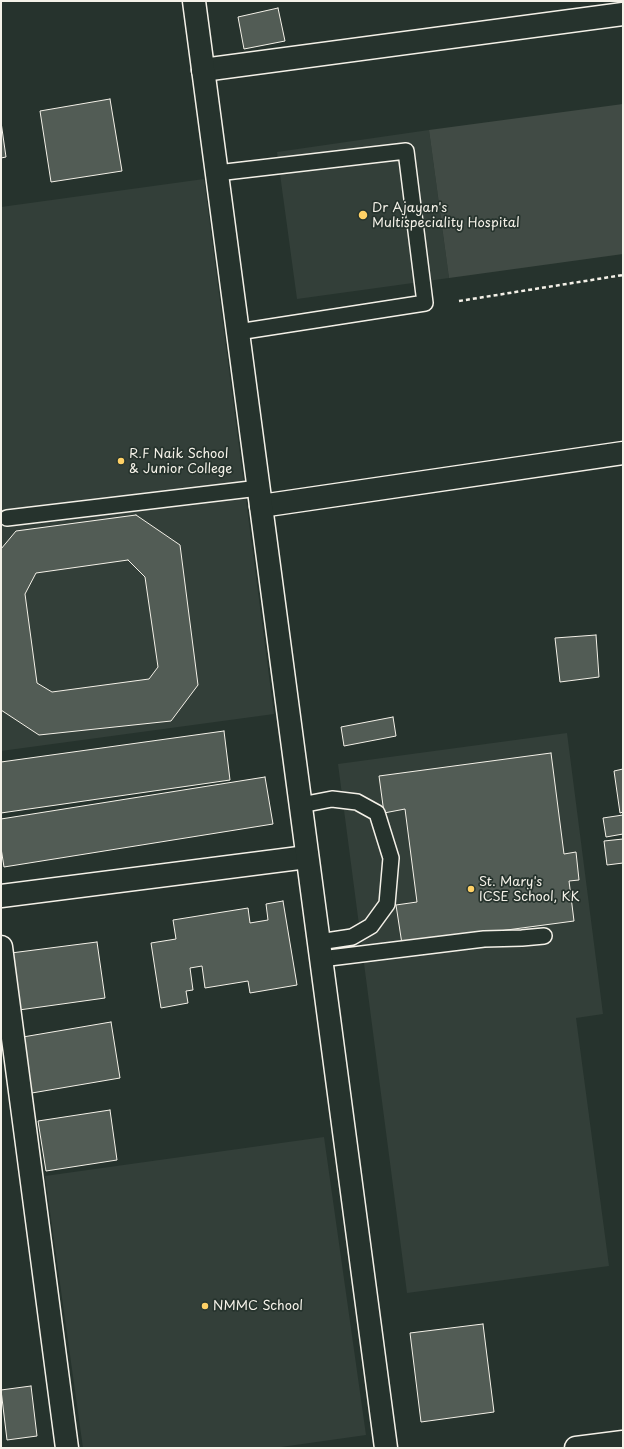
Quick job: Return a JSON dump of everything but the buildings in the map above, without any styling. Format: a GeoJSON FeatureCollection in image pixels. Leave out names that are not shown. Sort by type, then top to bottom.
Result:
{"type":"FeatureCollection","features":[{"type":"Feature","properties":{"kind":"street"},"geometry":{"type":"LineString","coordinates":[[194,1],[386,1448]]}},
{"type":"Feature","properties":{"kind":"street"},"geometry":{"type":"LineString","coordinates":[[203,70],[623,14]]}},
{"type":"Feature","properties":{"kind":"street"},"geometry":{"type":"LineString","coordinates":[[260,497],[623,453]]}},
{"type":"Feature","properties":{"kind":"street"},"geometry":{"type":"LineString","coordinates":[[1,896],[308,857]]}},
{"type":"Feature","properties":{"kind":"street"},"geometry":{"type":"LineString","coordinates":[[1,947],[67,1448]]}},
{"type":"Feature","properties":{"kind":"street"},"geometry":{"type":"LineString","coordinates":[[576,1448],[623,1442]]}},
{"type":"Feature","properties":{"kind":"lane"},"geometry":{"type":"LineString","coordinates":[[217,173],[406,151],[425,303],[238,332]]}},
{"type":"Feature","properties":{"kind":"lane"},"geometry":{"type":"LineString","coordinates":[[7,518],[260,497]]}},
{"type":"Feature","properties":{"kind":"lane"},"geometry":{"type":"LineString","coordinates":[[301,805],[332,799],[357,802],[377,813],[391,858],[387,904],[371,926],[352,937],[320,951]]}},
{"type":"Feature","properties":{"kind":"lane"},"geometry":{"type":"LineString","coordinates":[[320,951],[544,936]]}},
{"type":"Feature","properties":{"kind":"path"},"geometry":{"type":"LineString","coordinates":[[459,301],[623,275]]}},
{"type":"Feature","properties":{"kind":"shaded area"},"geometry":{"type":"Polygon","coordinates":[[[623,104],[623,254],[449,278],[429,130],[623,104]]]}},
{"type":"Feature","properties":{"kind":"shaded area","name":"Dr Ajayan's Multispeciality Hospital"},"geometry":{"type":"Polygon","coordinates":[[[429,130],[449,278],[297,299],[277,152],[429,130]]]}},
{"type":"Feature","properties":{"kind":"shaded area","name":"R.F Naik School & Junior College"},"geometry":{"type":"Polygon","coordinates":[[[204,179],[274,714],[1,751],[1,207],[204,179]]]}},
{"type":"Feature","properties":{"kind":"shaded area","name":"St. Mary's ICSE School, KK"},"geometry":{"type":"Polygon","coordinates":[[[567,733],[603,1014],[576,1018],[609,1266],[407,1293],[338,764],[567,733]]]}},
{"type":"Feature","properties":{"kind":"shaded area","name":"NMMC School"},"geometry":{"type":"Polygon","coordinates":[[[324,1137],[366,1435],[274,1448],[83,1448],[45,1176],[324,1137]]]}},
{"type":"Feature","properties":{"kind":"place","name":"Dr Ajayan's Multispeciality Hospital"},"geometry":{"type":"Point","coordinates":[363,215]}},
{"type":"Feature","properties":{"kind":"place","name":"R.F Naik School & Junior College"},"geometry":{"type":"Point","coordinates":[121,461]}},
{"type":"Feature","properties":{"kind":"place","name":"St. Mary's ICSE School, KK"},"geometry":{"type":"Point","coordinates":[471,889]}},
{"type":"Feature","properties":{"kind":"place","name":"NMMC School"},"geometry":{"type":"Point","coordinates":[205,1306]}}]}
